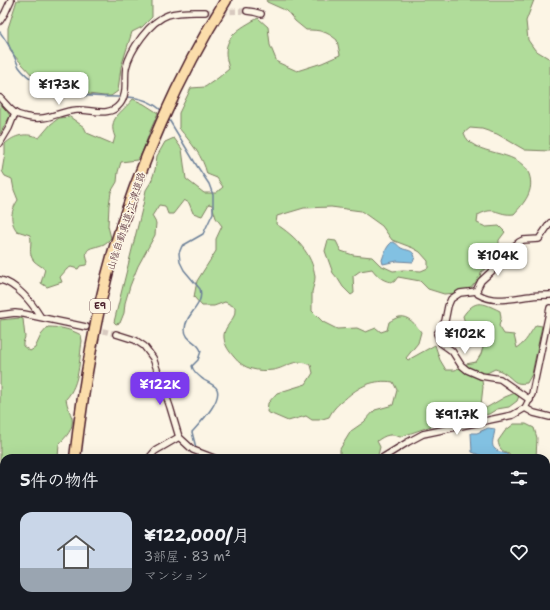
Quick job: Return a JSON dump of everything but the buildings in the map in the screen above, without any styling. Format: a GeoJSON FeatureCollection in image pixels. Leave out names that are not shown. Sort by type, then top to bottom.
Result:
{"type":"FeatureCollection","features":[{"type":"Feature","properties":{"kind":"highway","name":"山陰自動車道;江津道路"},"geometry":{"type":"LineString","coordinates":[[76,454],[84,389],[101,302],[113,253],[146,160],[168,108],[226,0]]}},
{"type":"Feature","properties":{"kind":"street"},"geometry":{"type":"LineString","coordinates":[[0,21],[11,0]]}},
{"type":"Feature","properties":{"kind":"street"},"geometry":{"type":"LineString","coordinates":[[247,11],[261,14]]}},
{"type":"Feature","properties":{"kind":"street"},"geometry":{"type":"LineString","coordinates":[[0,98],[15,113],[41,119],[77,110],[106,112],[114,109],[120,104],[124,97],[125,77],[128,62],[139,40],[146,32],[161,18],[168,15],[180,12],[204,12]]}},
{"type":"Feature","properties":{"kind":"street"},"geometry":{"type":"LineString","coordinates":[[0,143],[9,128],[15,113]]}},
{"type":"Feature","properties":{"kind":"street"},"geometry":{"type":"LineString","coordinates":[[550,223],[539,239],[523,240],[513,247],[507,257],[481,281],[477,291],[480,296],[492,300],[550,295]]}},
{"type":"Feature","properties":{"kind":"street"},"geometry":{"type":"LineString","coordinates":[[0,280],[9,283],[18,290],[34,307],[40,316]]}},
{"type":"Feature","properties":{"kind":"street"},"geometry":{"type":"LineString","coordinates":[[477,291],[460,293],[451,299],[445,321],[437,334],[439,340],[443,346],[452,351],[461,365],[467,370],[481,376],[500,379],[530,400]]}},
{"type":"Feature","properties":{"kind":"street"},"geometry":{"type":"LineString","coordinates":[[388,454],[423,434],[512,415],[525,408],[530,400],[550,308]]}},
{"type":"Feature","properties":{"kind":"street"},"geometry":{"type":"LineString","coordinates":[[0,315],[15,313],[40,316],[86,327]]}},
{"type":"Feature","properties":{"kind":"street"},"geometry":{"type":"LineString","coordinates":[[116,334],[135,340],[144,346],[153,358],[179,437],[193,450],[204,454]]}},
{"type":"Feature","properties":{"kind":"street"},"geometry":{"type":"LineString","coordinates":[[525,408],[534,413],[550,417]]}},
{"type":"Feature","properties":{"kind":"street"},"geometry":{"type":"LineString","coordinates":[[152,454],[179,437]]}},
{"type":"Feature","properties":{"kind":"green space"},"geometry":{"type":"Polygon","coordinates":[[[17,0],[152,0],[152,17],[142,27],[132,32],[121,67],[118,91],[111,96],[104,96],[65,91],[33,76],[11,52],[8,42],[8,28],[17,0]]]}},
{"type":"Feature","properties":{"kind":"green space"},"geometry":{"type":"Polygon","coordinates":[[[266,0],[534,0],[526,21],[528,40],[535,50],[550,59],[550,151],[525,150],[497,134],[482,129],[470,128],[464,133],[469,141],[476,146],[506,156],[523,166],[529,174],[531,186],[528,196],[514,214],[489,211],[478,215],[477,223],[486,227],[499,226],[505,232],[499,240],[499,255],[493,263],[481,272],[480,277],[470,289],[456,293],[444,294],[428,289],[420,281],[398,277],[394,282],[384,280],[372,269],[360,271],[353,276],[354,293],[351,295],[333,273],[325,251],[328,240],[336,241],[341,251],[353,255],[372,257],[380,265],[393,271],[421,271],[428,268],[428,261],[420,252],[392,240],[382,226],[361,211],[331,207],[304,208],[277,216],[276,224],[290,234],[302,246],[311,261],[315,277],[312,292],[312,311],[323,322],[337,329],[357,328],[366,332],[376,328],[381,332],[387,330],[389,322],[399,317],[409,319],[421,332],[418,343],[406,358],[408,360],[435,345],[440,360],[446,370],[455,370],[466,364],[476,362],[483,347],[481,338],[466,327],[463,316],[471,307],[475,305],[484,304],[500,311],[501,318],[499,326],[504,334],[514,335],[517,348],[526,340],[536,325],[542,326],[532,374],[527,383],[516,383],[503,372],[495,369],[485,374],[482,381],[483,387],[481,405],[486,408],[515,393],[519,396],[517,401],[509,407],[497,409],[489,414],[437,424],[400,437],[394,435],[385,436],[377,441],[380,447],[378,454],[340,454],[340,449],[351,431],[364,422],[375,410],[393,405],[397,390],[393,382],[379,382],[367,384],[361,387],[350,394],[338,405],[329,417],[319,420],[312,420],[306,416],[288,421],[267,412],[268,403],[277,393],[306,384],[313,373],[311,365],[300,362],[273,370],[256,370],[246,367],[238,361],[225,344],[224,335],[234,315],[235,307],[225,302],[214,306],[202,306],[194,297],[197,281],[216,251],[216,239],[222,226],[216,218],[212,205],[209,204],[202,216],[193,213],[189,203],[184,200],[173,214],[168,214],[165,206],[159,205],[152,216],[156,223],[155,235],[138,266],[130,286],[124,313],[120,323],[116,324],[114,322],[146,190],[151,182],[155,170],[157,156],[165,142],[174,138],[182,149],[186,179],[204,193],[216,193],[223,187],[217,178],[207,174],[200,155],[179,128],[179,113],[191,88],[205,87],[229,69],[226,53],[227,46],[232,36],[237,31],[258,18],[268,27],[270,45],[277,62],[297,71],[322,63],[340,55],[337,40],[333,37],[323,32],[306,30],[295,21],[287,11],[267,2],[266,0]]]}},
{"type":"Feature","properties":{"kind":"green space"},"geometry":{"type":"Polygon","coordinates":[[[133,99],[158,113],[142,153],[137,160],[121,162],[117,182],[111,192],[109,205],[108,226],[111,238],[104,244],[88,250],[88,262],[86,265],[80,266],[78,269],[71,267],[67,269],[60,277],[62,282],[47,287],[41,283],[45,269],[34,261],[30,252],[30,235],[17,231],[14,227],[12,212],[18,200],[12,179],[5,176],[2,171],[5,144],[12,138],[21,135],[30,135],[39,138],[51,124],[59,118],[70,117],[84,127],[87,133],[113,144],[115,137],[113,130],[114,120],[133,99]]]}},
{"type":"Feature","properties":{"kind":"green space"},"geometry":{"type":"Polygon","coordinates":[[[0,103],[10,116],[0,134],[0,103]]]}},
{"type":"Feature","properties":{"kind":"green space"},"geometry":{"type":"Polygon","coordinates":[[[23,319],[25,337],[23,346],[30,351],[35,348],[41,335],[48,327],[61,328],[81,335],[82,341],[76,379],[71,393],[66,399],[72,418],[72,426],[67,436],[59,444],[58,454],[0,454],[0,320],[23,319]]]}},
{"type":"Feature","properties":{"kind":"green space"},"geometry":{"type":"Polygon","coordinates":[[[514,424],[526,424],[534,428],[537,438],[536,454],[509,454],[504,452],[500,448],[498,441],[505,431],[514,424]]]}},
{"type":"Feature","properties":{"kind":"water"},"geometry":{"type":"Polygon","coordinates":[[[392,242],[413,253],[415,257],[413,262],[397,261],[383,264],[382,260],[384,253],[392,242]]]}},
{"type":"Feature","properties":{"kind":"water"},"geometry":{"type":"Polygon","coordinates":[[[488,428],[495,429],[493,442],[494,448],[507,454],[477,454],[472,452],[471,433],[477,433],[488,428]]]}},
{"type":"Feature","properties":{"kind":"waterway"},"geometry":{"type":"LineString","coordinates":[[0,14],[5,8]]}},
{"type":"Feature","properties":{"kind":"waterway"},"geometry":{"type":"LineString","coordinates":[[0,32],[9,45],[19,67],[39,84],[52,89],[80,95],[121,97]]}},
{"type":"Feature","properties":{"kind":"waterway"},"geometry":{"type":"LineString","coordinates":[[125,97],[145,100],[163,112]]}},
{"type":"Feature","properties":{"kind":"waterway"},"geometry":{"type":"LineString","coordinates":[[168,118],[209,184],[213,195],[213,213],[203,234],[182,246],[179,253],[180,262],[184,270],[200,289],[201,295],[200,300],[188,319],[185,329],[189,339],[197,345],[201,351],[198,360],[192,366],[198,375],[217,389],[218,394],[213,406],[205,418],[192,432],[196,448]]}},
{"type":"Feature","properties":{"kind":"tunnel"},"geometry":{"type":"LineString","coordinates":[[205,12],[247,11]]}},
{"type":"Feature","properties":{"kind":"tunnel"},"geometry":{"type":"LineString","coordinates":[[86,327],[116,334]]}}]}
